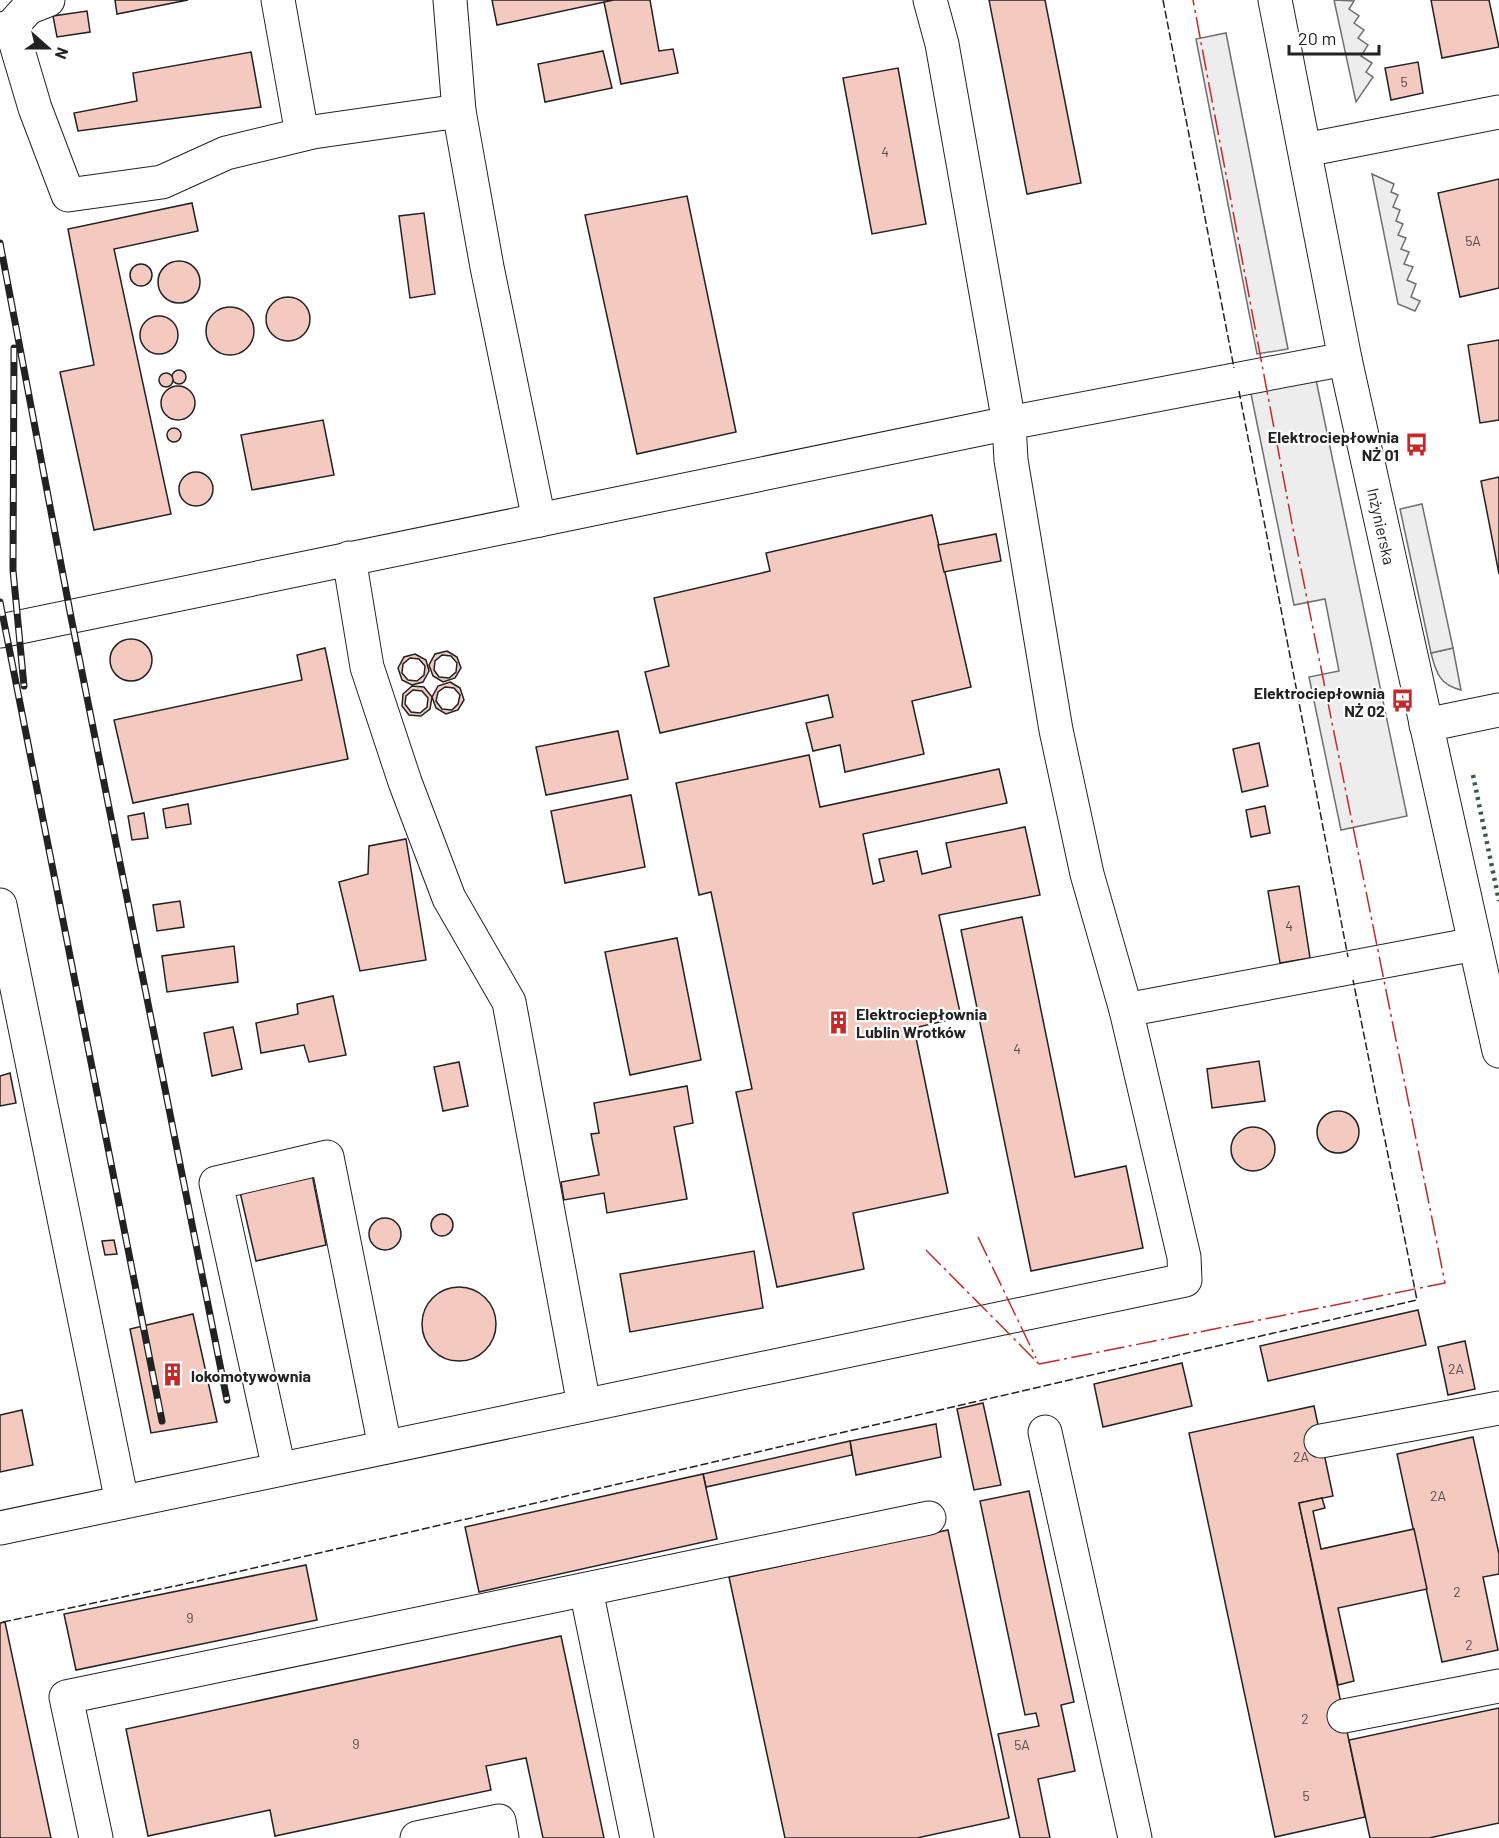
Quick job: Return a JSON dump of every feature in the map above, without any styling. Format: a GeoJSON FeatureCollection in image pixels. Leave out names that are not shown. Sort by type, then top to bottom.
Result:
{"type":"FeatureCollection","features":[{"type":"Feature","properties":{"kind":"street"},"geometry":{"type":"LineString","coordinates":[[48,0],[28,8],[5,28],[68,195],[162,182],[226,153],[303,134],[459,111]]}},
{"type":"Feature","properties":{"kind":"street"},"geometry":{"type":"LineString","coordinates":[[278,0],[303,134]]}},
{"type":"Feature","properties":{"kind":"street"},"geometry":{"type":"LineString","coordinates":[[450,0],[459,111],[487,267],[538,520]]}},
{"type":"Feature","properties":{"kind":"street"},"geometry":{"type":"LineString","coordinates":[[0,1528],[1185,1280],[1184,1257],[1126,1010],[1087,874],[1056,730],[1011,460],[1009,423],[942,44],[930,0]]}},
{"type":"Feature","properties":{"kind":"street","name":"Inżynierska"},"geometry":{"type":"LineString","coordinates":[[1275,0],[1345,359],[1475,944],[1493,992],[1499,1051]]}},
{"type":"Feature","properties":{"kind":"street"},"geometry":{"type":"LineString","coordinates":[[1305,150],[1499,112]]}},
{"type":"Feature","properties":{"kind":"street"},"geometry":{"type":"LineString","coordinates":[[0,631],[1009,423],[1345,359]]}},
{"type":"Feature","properties":{"kind":"street"},"geometry":{"type":"LineString","coordinates":[[350,558],[367,667],[405,782],[449,898],[509,1002],[584,1405]]}},
{"type":"Feature","properties":{"kind":"street"},"geometry":{"type":"LineString","coordinates":[[1426,724],[1499,710]]}},
{"type":"Feature","properties":{"kind":"street"},"geometry":{"type":"LineString","coordinates":[[0,905],[122,1502]]}},
{"type":"Feature","properties":{"kind":"street"},"geometry":{"type":"LineString","coordinates":[[1126,1010],[1475,944]]}},
{"type":"Feature","properties":{"kind":"street"},"geometry":{"type":"LineString","coordinates":[[279,1469],[216,1183],[327,1157],[385,1446]]}},
{"type":"Feature","properties":{"kind":"street"},"geometry":{"type":"LineString","coordinates":[[1321,1441],[1499,1408]]}},
{"type":"Feature","properties":{"kind":"street"},"geometry":{"type":"LineString","coordinates":[[1045,1432],[1135,1838]]}},
{"type":"Feature","properties":{"kind":"street"},"geometry":{"type":"LineString","coordinates":[[96,1838],[66,1697],[929,1518]]}},
{"type":"Feature","properties":{"kind":"street"},"geometry":{"type":"LineString","coordinates":[[586,1590],[637,1838]]}},
{"type":"Feature","properties":{"kind":"street"},"geometry":{"type":"LineString","coordinates":[[1344,1716],[1499,1686]]}},
{"type":"Feature","properties":{"kind":"street"},"geometry":{"type":"LineString","coordinates":[[417,1838],[499,1821],[502,1838]]}},
{"type":"Feature","properties":{"kind":"shaded area"},"geometry":{"type":"Polygon","coordinates":[[[1334,0],[1354,1],[1349,9],[1359,16],[1354,23],[1364,30],[1358,38],[1368,45],[1361,56],[1372,63],[1366,72],[1373,77],[1356,102],[1334,0]]]}},
{"type":"Feature","properties":{"kind":"shaded area"},"geometry":{"type":"Polygon","coordinates":[[[1226,33],[1288,349],[1257,354],[1196,39],[1226,33]]]}},
{"type":"Feature","properties":{"kind":"shaded area"},"geometry":{"type":"Polygon","coordinates":[[[1372,174],[1394,184],[1391,192],[1398,195],[1393,207],[1400,210],[1396,221],[1403,224],[1398,235],[1406,238],[1401,249],[1409,252],[1404,264],[1413,267],[1407,280],[1416,284],[1411,297],[1420,301],[1415,311],[1398,304],[1372,174]]]}},
{"type":"Feature","properties":{"kind":"shaded area"},"geometry":{"type":"Polygon","coordinates":[[[1315,375],[1407,816],[1341,830],[1309,677],[1339,671],[1325,599],[1294,605],[1250,389],[1315,375]]]}},
{"type":"Feature","properties":{"kind":"shaded area"},"geometry":{"type":"Polygon","coordinates":[[[1422,504],[1453,648],[1431,653],[1400,509],[1422,504]]]}},
{"type":"Feature","properties":{"kind":"shaded area"},"geometry":{"type":"Polygon","coordinates":[[[1453,648],[1461,690],[1448,685],[1440,677],[1431,653],[1453,648]]]}},
{"type":"Feature","properties":{"kind":"building"},"geometry":{"type":"Polygon","coordinates":[[[115,0],[188,0],[117,14],[115,0]]]}},
{"type":"Feature","properties":{"kind":"building"},"geometry":{"type":"Polygon","coordinates":[[[492,0],[614,0],[497,25],[492,0]]]}},
{"type":"Feature","properties":{"kind":"building"},"geometry":{"type":"Polygon","coordinates":[[[650,0],[659,51],[673,49],[678,73],[621,84],[604,2],[650,0]]]}},
{"type":"Feature","properties":{"kind":"building"},"geometry":{"type":"Polygon","coordinates":[[[989,0],[1045,0],[1081,183],[1027,194],[989,0]]]}},
{"type":"Feature","properties":{"kind":"building"},"geometry":{"type":"Polygon","coordinates":[[[1431,0],[1489,0],[1499,47],[1442,58],[1431,0]]]}},
{"type":"Feature","properties":{"kind":"building"},"geometry":{"type":"Polygon","coordinates":[[[87,11],[90,32],[57,37],[53,16],[87,11]]]}},
{"type":"Feature","properties":{"kind":"building"},"geometry":{"type":"Polygon","coordinates":[[[603,51],[612,88],[545,102],[538,64],[603,51]]]}},
{"type":"Feature","properties":{"kind":"building"},"geometry":{"type":"Polygon","coordinates":[[[251,52],[261,107],[78,131],[74,113],[137,101],[133,73],[251,52]]]}},
{"type":"Feature","properties":{"kind":"building"},"geometry":{"type":"Polygon","coordinates":[[[1418,62],[1423,93],[1391,100],[1385,68],[1418,62]]]}},
{"type":"Feature","properties":{"kind":"building"},"geometry":{"type":"Polygon","coordinates":[[[898,68],[926,224],[872,234],[843,78],[898,68]]]}},
{"type":"Feature","properties":{"kind":"building"},"geometry":{"type":"Polygon","coordinates":[[[1499,179],[1499,288],[1460,297],[1438,193],[1499,179]]]}},
{"type":"Feature","properties":{"kind":"building"},"geometry":{"type":"Polygon","coordinates":[[[687,196],[736,432],[637,454],[585,215],[687,196]]]}},
{"type":"Feature","properties":{"kind":"building"},"geometry":{"type":"Polygon","coordinates":[[[192,203],[198,231],[114,249],[171,514],[94,530],[60,372],[94,365],[68,229],[192,203]]]}},
{"type":"Feature","properties":{"kind":"building"},"geometry":{"type":"Polygon","coordinates":[[[424,213],[435,294],[410,298],[399,216],[424,213]]]}},
{"type":"Feature","properties":{"kind":"building"},"geometry":{"type":"Polygon","coordinates":[[[179,261],[194,267],[200,282],[194,297],[179,303],[164,297],[158,282],[164,267],[179,261]]]}},
{"type":"Feature","properties":{"kind":"building"},"geometry":{"type":"Polygon","coordinates":[[[141,264],[149,267],[152,275],[149,283],[141,286],[133,283],[130,275],[133,267],[141,264]]]}},
{"type":"Feature","properties":{"kind":"building"},"geometry":{"type":"Polygon","coordinates":[[[288,297],[297,298],[304,303],[309,310],[309,328],[304,335],[297,340],[288,341],[279,340],[272,335],[267,328],[266,319],[267,310],[272,303],[279,298],[288,297]]]}},
{"type":"Feature","properties":{"kind":"building"},"geometry":{"type":"Polygon","coordinates":[[[225,307],[235,307],[250,317],[254,331],[250,345],[244,351],[235,355],[225,355],[210,345],[206,336],[206,326],[216,311],[225,307]]]}},
{"type":"Feature","properties":{"kind":"building"},"geometry":{"type":"Polygon","coordinates":[[[159,316],[173,321],[178,335],[173,349],[159,354],[145,349],[140,335],[145,321],[159,316]]]}},
{"type":"Feature","properties":{"kind":"building"},"geometry":{"type":"Polygon","coordinates":[[[1499,340],[1499,420],[1480,423],[1468,345],[1499,340]]]}},
{"type":"Feature","properties":{"kind":"building"},"geometry":{"type":"Polygon","coordinates":[[[179,370],[184,372],[186,377],[184,382],[179,384],[174,382],[172,377],[174,372],[179,370]]]}},
{"type":"Feature","properties":{"kind":"building"},"geometry":{"type":"Polygon","coordinates":[[[166,373],[171,375],[173,380],[171,385],[166,387],[161,385],[159,380],[161,375],[166,373]]]}},
{"type":"Feature","properties":{"kind":"building"},"geometry":{"type":"Polygon","coordinates":[[[178,386],[190,391],[195,403],[190,415],[178,420],[166,415],[161,403],[166,391],[178,386]]]}},
{"type":"Feature","properties":{"kind":"building"},"geometry":{"type":"Polygon","coordinates":[[[323,420],[334,475],[252,490],[241,435],[323,420]]]}},
{"type":"Feature","properties":{"kind":"building"},"geometry":{"type":"Polygon","coordinates":[[[174,428],[179,430],[181,435],[179,440],[174,442],[169,440],[167,435],[169,430],[174,428]]]}},
{"type":"Feature","properties":{"kind":"building"},"geometry":{"type":"Polygon","coordinates":[[[196,472],[208,477],[213,489],[208,501],[196,506],[184,501],[179,489],[184,477],[196,472]]]}},
{"type":"Feature","properties":{"kind":"building"},"geometry":{"type":"Polygon","coordinates":[[[1499,477],[1499,574],[1481,481],[1499,477]]]}},
{"type":"Feature","properties":{"kind":"building"},"geometry":{"type":"Polygon","coordinates":[[[932,515],[971,687],[912,701],[924,754],[845,772],[840,745],[813,751],[806,723],[833,717],[828,695],[660,733],[645,672],[669,666],[654,598],[770,571],[766,553],[932,515]]]}},
{"type":"Feature","properties":{"kind":"building"},"geometry":{"type":"Polygon","coordinates":[[[996,534],[1001,561],[944,572],[938,545],[996,534]]]}},
{"type":"Feature","properties":{"kind":"building"},"geometry":{"type":"Polygon","coordinates":[[[131,639],[139,640],[146,645],[151,652],[151,668],[146,675],[139,680],[131,681],[123,680],[116,675],[111,668],[110,660],[111,652],[116,645],[123,640],[131,639]]]}},
{"type":"Feature","properties":{"kind":"building"},"geometry":{"type":"Polygon","coordinates":[[[325,648],[348,759],[133,803],[114,720],[302,680],[297,655],[325,648]]]}},
{"type":"Feature","properties":{"kind":"building"},"geometry":{"type":"Polygon","coordinates":[[[447,651],[457,657],[461,668],[455,678],[443,682],[433,676],[429,665],[435,654],[447,651]],[[442,655],[435,661],[434,670],[439,677],[449,678],[456,672],[457,663],[451,656],[442,655]]]}},
{"type":"Feature","properties":{"kind":"building"},"geometry":{"type":"Polygon","coordinates":[[[415,654],[426,660],[429,671],[423,682],[412,685],[402,680],[398,668],[404,657],[415,654]],[[410,658],[403,664],[402,673],[408,680],[417,681],[424,675],[425,666],[419,659],[410,658]]]}},
{"type":"Feature","properties":{"kind":"building"},"geometry":{"type":"Polygon","coordinates":[[[450,682],[460,688],[464,700],[458,710],[446,714],[436,708],[432,697],[438,686],[450,682]],[[445,687],[438,692],[436,701],[442,709],[452,710],[458,704],[460,695],[454,688],[445,687]]]}},
{"type":"Feature","properties":{"kind":"building"},"geometry":{"type":"Polygon","coordinates":[[[412,686],[424,687],[432,697],[430,709],[421,716],[409,715],[402,706],[403,694],[412,686]],[[413,690],[406,696],[405,704],[411,712],[420,713],[427,707],[428,698],[422,691],[413,690]]]}},
{"type":"Feature","properties":{"kind":"building"},"geometry":{"type":"Polygon","coordinates":[[[618,731],[628,779],[546,795],[536,747],[618,731]]]}},
{"type":"Feature","properties":{"kind":"building"},"geometry":{"type":"Polygon","coordinates":[[[1259,743],[1268,786],[1242,792],[1233,749],[1259,743]]]}},
{"type":"Feature","properties":{"kind":"building","name":"Elektrociepłownia Lublin Wrotków"},"geometry":{"type":"Polygon","coordinates":[[[809,755],[820,807],[999,769],[1007,803],[863,834],[873,884],[884,881],[879,859],[917,851],[922,874],[951,867],[946,843],[1025,827],[1040,895],[939,915],[961,1017],[914,1028],[948,1193],[853,1213],[864,1269],[777,1287],[736,1092],[752,1089],[711,892],[699,895],[676,783],[809,755]]]}},
{"type":"Feature","properties":{"kind":"building"},"geometry":{"type":"Polygon","coordinates":[[[631,795],[645,867],[565,883],[551,811],[631,795]]]}},
{"type":"Feature","properties":{"kind":"building"},"geometry":{"type":"Polygon","coordinates":[[[188,804],[191,824],[166,828],[163,809],[188,804]]]}},
{"type":"Feature","properties":{"kind":"building"},"geometry":{"type":"Polygon","coordinates":[[[1265,806],[1270,833],[1251,837],[1246,810],[1265,806]]]}},
{"type":"Feature","properties":{"kind":"building"},"geometry":{"type":"Polygon","coordinates":[[[144,813],[148,838],[132,840],[128,816],[144,813]]]}},
{"type":"Feature","properties":{"kind":"building"},"geometry":{"type":"Polygon","coordinates":[[[406,839],[426,960],[360,971],[339,882],[368,874],[369,846],[406,839]]]}},
{"type":"Feature","properties":{"kind":"building"},"geometry":{"type":"Polygon","coordinates":[[[1299,886],[1310,958],[1280,963],[1268,891],[1299,886]]]}},
{"type":"Feature","properties":{"kind":"building"},"geometry":{"type":"Polygon","coordinates":[[[180,901],[184,927],[157,931],[153,905],[180,901]]]}},
{"type":"Feature","properties":{"kind":"building"},"geometry":{"type":"Polygon","coordinates":[[[1022,917],[1075,1177],[1126,1166],[1143,1248],[1031,1271],[961,930],[1022,917]]]}},
{"type":"Feature","properties":{"kind":"building"},"geometry":{"type":"Polygon","coordinates":[[[677,938],[701,1060],[630,1075],[605,952],[677,938]]]}},
{"type":"Feature","properties":{"kind":"building"},"geometry":{"type":"Polygon","coordinates":[[[234,946],[238,982],[167,992],[162,956],[234,946]]]}},
{"type":"Feature","properties":{"kind":"building"},"geometry":{"type":"Polygon","coordinates":[[[333,996],[346,1055],[309,1062],[304,1045],[261,1053],[256,1023],[298,1014],[297,1004],[333,996]]]}},
{"type":"Feature","properties":{"kind":"building"},"geometry":{"type":"Polygon","coordinates":[[[233,1027],[242,1069],[212,1076],[204,1033],[233,1027]]]}},
{"type":"Feature","properties":{"kind":"building"},"geometry":{"type":"Polygon","coordinates":[[[1259,1061],[1265,1101],[1212,1108],[1207,1069],[1259,1061]]]}},
{"type":"Feature","properties":{"kind":"building"},"geometry":{"type":"Polygon","coordinates":[[[459,1062],[468,1106],[443,1111],[434,1067],[459,1062]]]}},
{"type":"Feature","properties":{"kind":"building"},"geometry":{"type":"Polygon","coordinates":[[[10,1073],[16,1103],[0,1106],[0,1076],[10,1073]]]}},
{"type":"Feature","properties":{"kind":"building"},"geometry":{"type":"Polygon","coordinates":[[[687,1086],[693,1123],[674,1127],[687,1199],[607,1213],[604,1193],[564,1200],[561,1182],[599,1175],[591,1134],[599,1133],[594,1103],[687,1086]]]}},
{"type":"Feature","properties":{"kind":"building"},"geometry":{"type":"Polygon","coordinates":[[[1338,1111],[1346,1112],[1353,1117],[1358,1124],[1358,1140],[1353,1147],[1346,1152],[1338,1153],[1330,1152],[1323,1147],[1318,1140],[1317,1132],[1318,1124],[1323,1117],[1330,1112],[1338,1111]]]}},
{"type":"Feature","properties":{"kind":"building"},"geometry":{"type":"Polygon","coordinates":[[[1253,1127],[1262,1128],[1269,1133],[1274,1140],[1274,1158],[1269,1165],[1262,1170],[1253,1171],[1244,1170],[1237,1165],[1232,1158],[1231,1149],[1232,1140],[1237,1133],[1244,1128],[1253,1127]]]}},
{"type":"Feature","properties":{"kind":"building"},"geometry":{"type":"Polygon","coordinates":[[[310,1164],[326,1245],[256,1261],[237,1179],[310,1164]]]}},
{"type":"Feature","properties":{"kind":"building"},"geometry":{"type":"Polygon","coordinates":[[[442,1214],[450,1217],[453,1225],[450,1233],[442,1236],[434,1233],[431,1225],[434,1217],[442,1214]]]}},
{"type":"Feature","properties":{"kind":"building"},"geometry":{"type":"Polygon","coordinates":[[[385,1218],[396,1223],[401,1234],[396,1245],[385,1250],[374,1245],[369,1234],[374,1223],[385,1218]]]}},
{"type":"Feature","properties":{"kind":"building"},"geometry":{"type":"Polygon","coordinates":[[[114,1240],[117,1254],[105,1255],[102,1241],[114,1240]]]}},
{"type":"Feature","properties":{"kind":"building"},"geometry":{"type":"Polygon","coordinates":[[[754,1251],[763,1308],[630,1332],[620,1274],[754,1251]]]}},
{"type":"Feature","properties":{"kind":"building"},"geometry":{"type":"Polygon","coordinates":[[[459,1287],[480,1293],[490,1303],[496,1324],[490,1345],[480,1355],[459,1361],[438,1355],[428,1345],[422,1324],[428,1303],[438,1293],[459,1287]]]}},
{"type":"Feature","properties":{"kind":"building"},"geometry":{"type":"Polygon","coordinates":[[[1418,1310],[1426,1345],[1268,1381],[1260,1346],[1418,1310]]]}},
{"type":"Feature","properties":{"kind":"building","name":"lokomotywownia"},"geometry":{"type":"Polygon","coordinates":[[[193,1314],[217,1422],[151,1433],[130,1329],[193,1314]]]}},
{"type":"Feature","properties":{"kind":"building"},"geometry":{"type":"Polygon","coordinates":[[[1465,1341],[1475,1389],[1448,1395],[1438,1347],[1465,1341]]]}},
{"type":"Feature","properties":{"kind":"building"},"geometry":{"type":"Polygon","coordinates":[[[1182,1363],[1192,1406],[1103,1427],[1094,1384],[1182,1363]]]}},
{"type":"Feature","properties":{"kind":"building"},"geometry":{"type":"Polygon","coordinates":[[[983,1403],[1001,1485],[974,1490],[957,1409],[983,1403]]]}},
{"type":"Feature","properties":{"kind":"building"},"geometry":{"type":"Polygon","coordinates":[[[1314,1406],[1333,1496],[1299,1503],[1365,1817],[1275,1837],[1189,1433],[1314,1406]]]}},
{"type":"Feature","properties":{"kind":"building"},"geometry":{"type":"Polygon","coordinates":[[[22,1410],[33,1465],[0,1472],[0,1415],[22,1410]]]}},
{"type":"Feature","properties":{"kind":"building"},"geometry":{"type":"Polygon","coordinates":[[[936,1424],[941,1457],[856,1475],[850,1441],[936,1424]]]}},
{"type":"Feature","properties":{"kind":"building"},"geometry":{"type":"Polygon","coordinates":[[[1473,1437],[1499,1554],[1499,1574],[1483,1577],[1498,1650],[1442,1662],[1397,1454],[1473,1437]]]}},
{"type":"Feature","properties":{"kind":"building"},"geometry":{"type":"Polygon","coordinates":[[[850,1441],[852,1455],[706,1487],[703,1474],[850,1441]]]}},
{"type":"Feature","properties":{"kind":"building"},"geometry":{"type":"Polygon","coordinates":[[[703,1474],[717,1539],[479,1592],[465,1527],[703,1474]]]}},
{"type":"Feature","properties":{"kind":"building"},"geometry":{"type":"Polygon","coordinates":[[[1029,1491],[1074,1702],[1061,1705],[1075,1771],[1038,1779],[1050,1838],[1020,1838],[998,1734],[1039,1726],[1036,1713],[1025,1715],[980,1501],[1029,1491]]]}},
{"type":"Feature","properties":{"kind":"building"},"geometry":{"type":"Polygon","coordinates":[[[1322,1498],[1325,1508],[1313,1511],[1321,1549],[1414,1529],[1427,1589],[1338,1608],[1354,1681],[1338,1685],[1299,1503],[1322,1498]]]}},
{"type":"Feature","properties":{"kind":"building"},"geometry":{"type":"Polygon","coordinates":[[[948,1530],[1009,1818],[917,1838],[785,1838],[729,1577],[948,1530]]]}},
{"type":"Feature","properties":{"kind":"building"},"geometry":{"type":"Polygon","coordinates":[[[306,1565],[317,1620],[76,1670],[64,1614],[306,1565]]]}},
{"type":"Feature","properties":{"kind":"building"},"geometry":{"type":"Polygon","coordinates":[[[5,1622],[51,1838],[0,1838],[0,1623],[5,1622]]]}},
{"type":"Feature","properties":{"kind":"building"},"geometry":{"type":"Polygon","coordinates":[[[561,1636],[604,1838],[543,1838],[526,1758],[486,1766],[491,1790],[275,1836],[270,1810],[148,1836],[126,1729],[561,1636]]]}},
{"type":"Feature","properties":{"kind":"building"},"geometry":{"type":"Polygon","coordinates":[[[1499,1708],[1499,1823],[1429,1838],[1370,1838],[1349,1740],[1499,1708]]]}},
{"type":"Feature","properties":{"kind":"railway"},"geometry":{"type":"LineString","coordinates":[[0,243],[71,617],[227,1400]]}},
{"type":"Feature","properties":{"kind":"railway"},"geometry":{"type":"LineString","coordinates":[[14,348],[13,570],[24,686]]}},
{"type":"Feature","properties":{"kind":"railway"},"geometry":{"type":"LineString","coordinates":[[0,602],[162,1421]]}},
{"type":"Feature","properties":{"kind":"hedge"},"geometry":{"type":"LineString","coordinates":[[1473,775],[1499,901]]}},
{"type":"Feature","properties":{"kind":"fence"},"geometry":{"type":"LineString","coordinates":[[1163,0],[1234,368]]}},
{"type":"Feature","properties":{"kind":"fence"},"geometry":{"type":"LineString","coordinates":[[1239,391],[1348,957]]}},
{"type":"Feature","properties":{"kind":"fence"},"geometry":{"type":"LineString","coordinates":[[3,1622],[180,1585],[1417,1300],[1353,980]]}},
{"type":"Feature","properties":{"kind":"power"},"geometry":{"type":"LineString","coordinates":[[1039,1364],[1445,1283],[1295,539],[1193,0]]}},
{"type":"Feature","properties":{"kind":"power"},"geometry":{"type":"LineString","coordinates":[[978,1237],[1036,1358]]}},
{"type":"Feature","properties":{"kind":"power"},"geometry":{"type":"LineString","coordinates":[[926,1250],[1039,1364]]}},
{"type":"Feature","properties":{"kind":"place","name":"Elektrociepłownia NŻ 01"},"geometry":{"type":"Point","coordinates":[1417,445]}},
{"type":"Feature","properties":{"kind":"place","name":"Elektrociepłownia NŻ 02"},"geometry":{"type":"Point","coordinates":[1403,701]}},
{"type":"Feature","properties":{"kind":"place","name":"Elektrociepłownia Lublin Wrotków"},"geometry":{"type":"Point","coordinates":[838,1022]}},
{"type":"Feature","properties":{"kind":"place","name":"lokomotywownia"},"geometry":{"type":"Point","coordinates":[173,1375]}}]}
